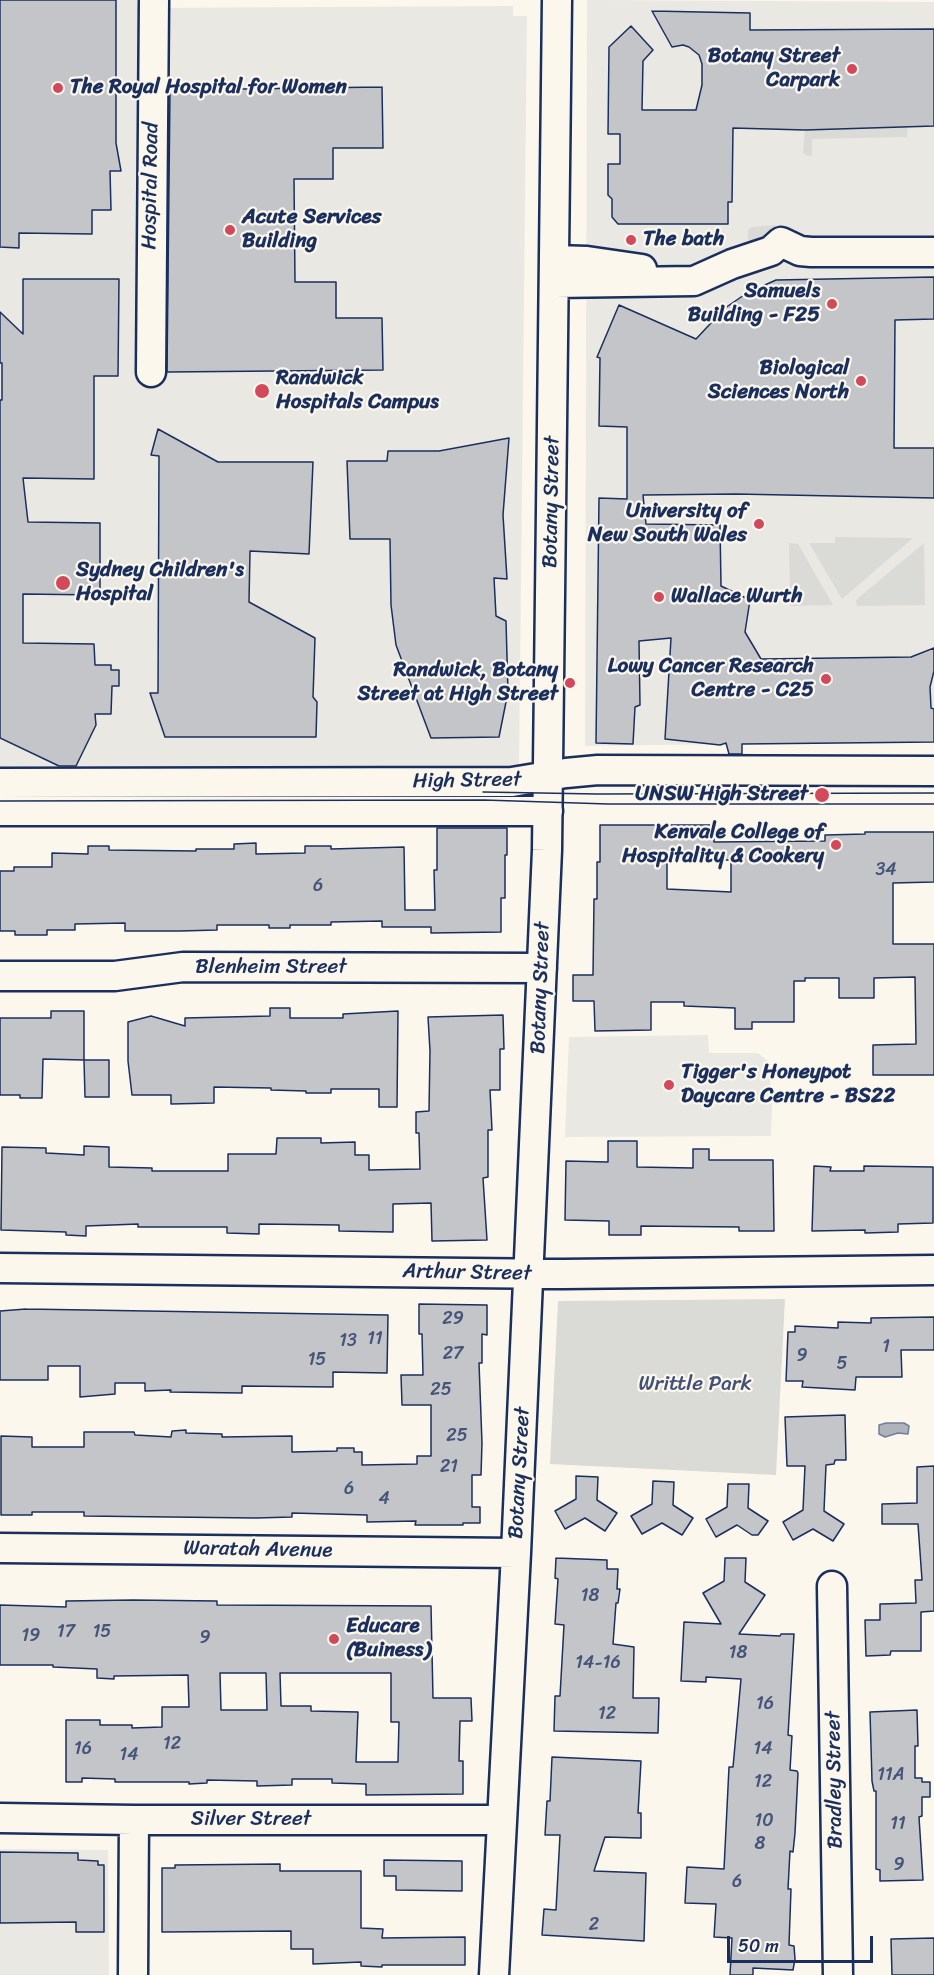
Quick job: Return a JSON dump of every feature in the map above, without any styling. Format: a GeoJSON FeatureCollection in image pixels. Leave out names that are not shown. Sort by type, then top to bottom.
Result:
{"type":"FeatureCollection","features":[{"type":"Feature","properties":{"kind":"street","name":"Hospital Road"},"geometry":{"type":"LineString","coordinates":[[151,372],[154,0]]}},
{"type":"Feature","properties":{"kind":"street","name":"Botany Street"},"geometry":{"type":"LineString","coordinates":[[494,1975],[529,1273],[548,811],[557,0]]}},
{"type":"Feature","properties":{"kind":"street"},"geometry":{"type":"LineString","coordinates":[[555,272],[675,278],[691,281],[771,251],[781,242],[795,249],[811,252],[934,252]]}},
{"type":"Feature","properties":{"kind":"street","name":"High Street"},"geometry":{"type":"LineString","coordinates":[[0,783],[512,782],[598,770],[934,771]]}},
{"type":"Feature","properties":{"kind":"street","name":"High Street"},"geometry":{"type":"LineString","coordinates":[[0,811],[548,811]]}},
{"type":"Feature","properties":{"kind":"street","name":"Blenheim Street"},"geometry":{"type":"LineString","coordinates":[[0,976],[115,976],[183,967],[542,968]]}},
{"type":"Feature","properties":{"kind":"street","name":"Arthur Street"},"geometry":{"type":"LineString","coordinates":[[0,1268],[529,1273],[934,1270]]}},
{"type":"Feature","properties":{"kind":"street","name":"Waratah Avenue"},"geometry":{"type":"LineString","coordinates":[[0,1548],[516,1553]]}},
{"type":"Feature","properties":{"kind":"street","name":"Bradley Street"},"geometry":{"type":"LineString","coordinates":[[832,1586],[838,1975]]}},
{"type":"Feature","properties":{"kind":"street","name":"Silver Street"},"geometry":{"type":"LineString","coordinates":[[0,1818],[501,1820]]}},
{"type":"Feature","properties":{"kind":"street"},"geometry":{"type":"LineString","coordinates":[[133,1975],[134,1820]]}},
{"type":"Feature","properties":{"kind":"shaded area","name":"Randwick Hospitals Campus"},"geometry":{"type":"Polygon","coordinates":[[[0,0],[137,0],[138,8],[513,6],[513,16],[527,16],[519,766],[0,770],[0,0]]]}},
{"type":"Feature","properties":{"kind":"shaded area","name":"University of New South Wales"},"geometry":{"type":"Polygon","coordinates":[[[587,0],[934,2],[934,741],[585,746],[587,0]]]}},
{"type":"Feature","properties":{"kind":"shaded area","name":"Tigger's Honeypot Daycare Centre - BS22"},"geometry":{"type":"Polygon","coordinates":[[[708,1035],[709,1053],[758,1053],[769,1062],[771,1136],[565,1137],[569,1037],[708,1035]]]}},
{"type":"Feature","properties":{"kind":"shaded area"},"geometry":{"type":"Polygon","coordinates":[[[904,1423],[909,1426],[908,1434],[898,1433],[885,1437],[879,1434],[879,1425],[904,1423]]]}},
{"type":"Feature","properties":{"kind":"shaded area"},"geometry":{"type":"Polygon","coordinates":[[[0,1849],[108,1850],[109,1975],[0,1975],[0,1849]]]}},
{"type":"Feature","properties":{"kind":"green space"},"geometry":{"type":"Polygon","coordinates":[[[908,126],[907,137],[812,139],[812,156],[805,155],[803,151],[805,130],[908,126]]]}},
{"type":"Feature","properties":{"kind":"green space"},"geometry":{"type":"Polygon","coordinates":[[[777,225],[776,232],[754,244],[748,239],[748,230],[752,227],[777,225]]]}},
{"type":"Feature","properties":{"kind":"green space"},"geometry":{"type":"Polygon","coordinates":[[[835,537],[913,538],[842,599],[809,543],[835,543],[835,537]]]}},
{"type":"Feature","properties":{"kind":"green space"},"geometry":{"type":"Polygon","coordinates":[[[789,543],[798,544],[833,605],[790,606],[789,543]]]}},
{"type":"Feature","properties":{"kind":"green space"},"geometry":{"type":"Polygon","coordinates":[[[924,543],[925,605],[857,606],[856,600],[924,543]]]}},
{"type":"Feature","properties":{"kind":"green space","name":"Writtle Park"},"geometry":{"type":"Polygon","coordinates":[[[785,1299],[776,1475],[550,1464],[558,1301],[785,1299]]]}},
{"type":"Feature","properties":{"kind":"building","name":"The Royal Hospital for Women"},"geometry":{"type":"Polygon","coordinates":[[[0,0],[116,0],[116,143],[121,171],[110,171],[111,210],[92,210],[92,234],[19,233],[19,248],[0,247],[0,0]]]}},
{"type":"Feature","properties":{"kind":"building"},"geometry":{"type":"Polygon","coordinates":[[[652,11],[750,13],[750,30],[934,29],[934,126],[805,130],[733,128],[732,202],[728,202],[728,224],[618,224],[612,217],[612,199],[608,195],[608,164],[620,164],[620,134],[608,134],[609,47],[631,26],[653,50],[643,61],[642,110],[696,110],[702,85],[702,64],[699,55],[683,45],[672,47],[652,11]]]}},
{"type":"Feature","properties":{"kind":"building","name":"Acute Services Building"},"geometry":{"type":"Polygon","coordinates":[[[382,87],[383,148],[333,148],[333,179],[294,179],[295,282],[336,282],[336,318],[382,318],[383,370],[167,372],[170,90],[382,87]]]}},
{"type":"Feature","properties":{"kind":"building"},"geometry":{"type":"Polygon","coordinates":[[[934,277],[934,319],[895,320],[894,448],[934,448],[934,498],[736,494],[643,495],[646,524],[720,525],[721,586],[750,600],[745,632],[761,659],[911,657],[934,648],[934,671],[930,687],[931,708],[934,709],[934,742],[742,744],[742,754],[729,754],[726,743],[720,745],[665,739],[671,638],[639,641],[640,705],[635,707],[633,744],[596,743],[599,498],[627,499],[627,427],[599,426],[600,358],[597,357],[619,305],[696,339],[725,308],[747,293],[776,280],[934,277]]]}},
{"type":"Feature","properties":{"kind":"building","name":"Sydney Children's Hospital"},"geometry":{"type":"Polygon","coordinates":[[[23,279],[119,279],[118,376],[94,376],[94,479],[23,478],[28,522],[100,523],[100,595],[23,594],[23,643],[94,644],[95,665],[111,665],[111,670],[119,670],[119,686],[112,686],[111,714],[95,714],[96,725],[76,766],[59,766],[0,738],[0,400],[2,400],[2,363],[0,363],[0,312],[23,334],[23,279]]]}},
{"type":"Feature","properties":{"kind":"building"},"geometry":{"type":"Polygon","coordinates":[[[158,429],[218,462],[313,462],[309,554],[250,551],[249,602],[315,638],[313,697],[317,702],[316,737],[165,737],[150,693],[158,693],[159,456],[151,455],[158,429]]]}},
{"type":"Feature","properties":{"kind":"building"},"geometry":{"type":"Polygon","coordinates":[[[509,438],[503,515],[507,579],[494,578],[496,616],[506,621],[508,692],[499,737],[431,738],[396,645],[391,605],[390,539],[350,539],[347,461],[387,461],[388,451],[439,451],[509,438]]]}},
{"type":"Feature","properties":{"kind":"building"},"geometry":{"type":"Polygon","coordinates":[[[600,825],[714,825],[714,842],[825,841],[825,835],[865,834],[865,832],[934,832],[934,882],[893,883],[893,944],[934,944],[934,1075],[873,1075],[873,1045],[916,1044],[915,977],[874,978],[874,998],[839,998],[839,978],[805,978],[805,981],[794,981],[794,1022],[752,1022],[752,1029],[735,1029],[735,1008],[684,1006],[684,1002],[651,1002],[651,1030],[595,1031],[594,1001],[573,1001],[573,975],[593,975],[594,899],[597,899],[597,862],[600,862],[600,825]],[[667,860],[667,889],[731,892],[731,860],[667,860]]]}},
{"type":"Feature","properties":{"kind":"building"},"geometry":{"type":"Polygon","coordinates":[[[437,828],[507,828],[505,898],[501,898],[501,932],[431,933],[431,927],[382,927],[382,921],[290,925],[290,928],[269,928],[269,925],[217,925],[217,930],[180,931],[125,931],[125,923],[75,924],[75,930],[47,930],[47,935],[15,935],[15,931],[0,931],[0,871],[14,871],[14,867],[52,867],[52,853],[88,854],[88,846],[109,846],[109,850],[196,851],[196,849],[234,849],[234,844],[256,843],[256,854],[305,853],[305,846],[331,846],[331,849],[404,847],[405,910],[435,910],[434,870],[437,870],[437,828]]]}},
{"type":"Feature","properties":{"kind":"building"},"geometry":{"type":"Polygon","coordinates":[[[270,1008],[290,1008],[290,1018],[343,1018],[343,1014],[398,1011],[397,1107],[379,1107],[379,1089],[331,1089],[331,1093],[306,1093],[306,1091],[271,1090],[271,1088],[214,1087],[214,1103],[171,1104],[171,1095],[132,1095],[128,1061],[128,1022],[151,1016],[185,1026],[185,1018],[270,1016],[270,1008]]]}},
{"type":"Feature","properties":{"kind":"building"},"geometry":{"type":"Polygon","coordinates":[[[51,1011],[84,1011],[84,1060],[43,1059],[42,1098],[0,1095],[0,1018],[51,1018],[51,1011]]]}},
{"type":"Feature","properties":{"kind":"building"},"geometry":{"type":"Polygon","coordinates":[[[503,1015],[504,1049],[500,1049],[500,1090],[490,1090],[492,1130],[488,1130],[488,1177],[483,1178],[487,1240],[432,1241],[431,1203],[393,1204],[393,1232],[339,1231],[339,1225],[259,1224],[259,1234],[227,1233],[227,1227],[138,1227],[138,1224],[86,1226],[86,1236],[66,1235],[66,1232],[1,1230],[2,1147],[46,1148],[46,1153],[84,1155],[84,1146],[109,1147],[109,1167],[152,1168],[152,1171],[228,1171],[228,1154],[276,1154],[277,1138],[321,1138],[321,1143],[355,1142],[355,1155],[369,1155],[369,1170],[420,1169],[416,1112],[429,1111],[428,1017],[503,1015]]]}},
{"type":"Feature","properties":{"kind":"building"},"geometry":{"type":"Polygon","coordinates":[[[84,1060],[109,1060],[109,1097],[85,1097],[84,1060]]]}},
{"type":"Feature","properties":{"kind":"building"},"geometry":{"type":"Polygon","coordinates":[[[608,1141],[637,1141],[637,1167],[693,1168],[693,1149],[709,1149],[709,1160],[773,1160],[774,1231],[739,1231],[739,1227],[641,1226],[641,1235],[609,1235],[609,1221],[565,1220],[566,1161],[608,1162],[608,1141]]]}},
{"type":"Feature","properties":{"kind":"building"},"geometry":{"type":"Polygon","coordinates":[[[814,1166],[831,1167],[830,1171],[864,1171],[864,1166],[933,1167],[933,1223],[898,1224],[898,1232],[812,1231],[814,1166]]]}},
{"type":"Feature","properties":{"kind":"building"},"geometry":{"type":"Polygon","coordinates":[[[419,1304],[487,1305],[487,1335],[482,1334],[482,1363],[479,1363],[481,1475],[472,1475],[472,1507],[480,1507],[480,1523],[415,1525],[416,1521],[367,1522],[367,1515],[292,1513],[292,1517],[256,1518],[84,1516],[84,1512],[32,1512],[32,1515],[1,1515],[1,1436],[32,1437],[32,1447],[84,1447],[84,1432],[134,1432],[135,1435],[171,1437],[172,1431],[186,1430],[186,1433],[222,1434],[222,1437],[292,1436],[292,1452],[337,1451],[337,1448],[354,1448],[354,1452],[362,1452],[362,1465],[417,1464],[417,1456],[431,1456],[431,1405],[402,1405],[401,1375],[423,1375],[419,1304]]]}},
{"type":"Feature","properties":{"kind":"building"},"geometry":{"type":"Polygon","coordinates":[[[26,1309],[388,1315],[387,1373],[333,1372],[333,1387],[242,1386],[242,1393],[145,1391],[145,1383],[115,1383],[115,1394],[80,1397],[80,1366],[48,1366],[48,1380],[0,1380],[0,1311],[26,1309]]]}},
{"type":"Feature","properties":{"kind":"building"},"geometry":{"type":"Polygon","coordinates":[[[934,1317],[934,1350],[901,1350],[902,1377],[856,1377],[855,1390],[802,1387],[803,1381],[786,1381],[788,1332],[795,1332],[795,1326],[838,1328],[838,1322],[871,1323],[871,1318],[934,1317]]]}},
{"type":"Feature","properties":{"kind":"building"},"geometry":{"type":"Polygon","coordinates":[[[845,1415],[846,1460],[835,1460],[834,1464],[826,1465],[824,1511],[844,1524],[833,1541],[813,1529],[793,1540],[783,1522],[803,1510],[805,1466],[787,1466],[785,1417],[845,1415]]]}},
{"type":"Feature","properties":{"kind":"building"},"geometry":{"type":"Polygon","coordinates":[[[934,1466],[934,1611],[921,1612],[921,1651],[891,1651],[890,1655],[866,1656],[865,1620],[880,1620],[880,1604],[916,1603],[915,1580],[922,1580],[918,1524],[882,1524],[882,1504],[917,1503],[917,1467],[934,1466]]]}},
{"type":"Feature","properties":{"kind":"building"},"geometry":{"type":"Polygon","coordinates":[[[576,1476],[598,1477],[597,1500],[617,1513],[605,1531],[585,1518],[565,1529],[555,1511],[576,1499],[576,1476]]]}},
{"type":"Feature","properties":{"kind":"building"},"geometry":{"type":"Polygon","coordinates":[[[653,1481],[674,1482],[673,1505],[693,1518],[682,1535],[662,1523],[642,1534],[631,1516],[652,1504],[653,1481]]]}},
{"type":"Feature","properties":{"kind":"building"},"geometry":{"type":"Polygon","coordinates":[[[728,1484],[749,1484],[748,1508],[768,1521],[758,1535],[752,1535],[737,1525],[716,1537],[706,1519],[727,1507],[728,1484]]]}},
{"type":"Feature","properties":{"kind":"building"},"geometry":{"type":"Polygon","coordinates":[[[556,1558],[607,1560],[607,1569],[618,1569],[617,1589],[620,1589],[618,1603],[616,1603],[613,1644],[634,1647],[633,1698],[659,1698],[658,1733],[554,1731],[555,1696],[560,1696],[564,1625],[555,1624],[558,1579],[555,1578],[556,1558]]]}},
{"type":"Feature","properties":{"kind":"building"},"geometry":{"type":"Polygon","coordinates":[[[725,1558],[746,1558],[745,1582],[765,1595],[739,1634],[780,1636],[781,1634],[794,1634],[788,1735],[792,1736],[790,1770],[798,1773],[795,1833],[793,1852],[790,1851],[788,1889],[791,1889],[789,1945],[794,1946],[795,1959],[793,1970],[753,1968],[753,1975],[730,1975],[732,1938],[714,1937],[716,1904],[685,1903],[687,1867],[724,1869],[729,1767],[733,1767],[741,1679],[706,1677],[706,1682],[681,1681],[684,1622],[721,1624],[703,1593],[724,1581],[725,1558]]]}},
{"type":"Feature","properties":{"kind":"building"},"geometry":{"type":"Polygon","coordinates":[[[66,1601],[217,1601],[217,1605],[431,1606],[433,1698],[471,1698],[472,1721],[460,1721],[459,1761],[463,1761],[463,1794],[366,1795],[366,1784],[332,1783],[332,1779],[292,1779],[292,1785],[257,1786],[257,1781],[207,1780],[207,1783],[189,1784],[189,1782],[115,1782],[115,1779],[82,1778],[82,1782],[66,1782],[66,1720],[100,1720],[100,1725],[132,1725],[132,1728],[162,1727],[162,1707],[189,1707],[188,1675],[114,1676],[114,1679],[97,1678],[97,1669],[53,1667],[53,1665],[0,1665],[0,1605],[66,1607],[66,1601]],[[220,1673],[221,1710],[267,1710],[266,1673],[220,1673]],[[280,1673],[281,1706],[311,1706],[311,1711],[358,1712],[356,1762],[398,1762],[399,1722],[391,1722],[391,1673],[280,1673]]]}},
{"type":"Feature","properties":{"kind":"building"},"geometry":{"type":"Polygon","coordinates":[[[917,1710],[918,1746],[915,1746],[915,1778],[922,1778],[922,1782],[930,1782],[930,1797],[922,1797],[922,1816],[919,1817],[923,1880],[880,1881],[880,1870],[876,1869],[876,1791],[874,1791],[872,1781],[870,1712],[917,1710]]]}},
{"type":"Feature","properties":{"kind":"building"},"geometry":{"type":"Polygon","coordinates":[[[552,1757],[641,1761],[638,1813],[641,1813],[641,1838],[605,1837],[594,1871],[646,1873],[644,1941],[542,1935],[544,1909],[556,1910],[560,1835],[545,1835],[547,1801],[550,1801],[552,1757]]]}},
{"type":"Feature","properties":{"kind":"building"},"geometry":{"type":"Polygon","coordinates":[[[0,1852],[78,1853],[78,1860],[98,1861],[98,1865],[104,1865],[104,1932],[76,1932],[76,1922],[0,1923],[0,1852]]]}},
{"type":"Feature","properties":{"kind":"building"},"geometry":{"type":"Polygon","coordinates":[[[384,1860],[462,1861],[462,1891],[396,1890],[396,1876],[384,1876],[384,1860]]]}},
{"type":"Feature","properties":{"kind":"building"},"geometry":{"type":"Polygon","coordinates":[[[280,1864],[280,1871],[361,1871],[361,1928],[383,1929],[382,1938],[465,1937],[465,1965],[382,1965],[382,1967],[361,1966],[361,1962],[313,1964],[313,1949],[291,1949],[291,1931],[162,1932],[162,1868],[175,1868],[175,1865],[280,1864]]]}},
{"type":"Feature","properties":{"kind":"building"},"geometry":{"type":"Polygon","coordinates":[[[934,1938],[934,1975],[892,1975],[891,1939],[934,1938]]]}},
{"type":"Feature","properties":{"kind":"tram line"},"geometry":{"type":"LineString","coordinates":[[483,792],[934,793]]}},
{"type":"Feature","properties":{"kind":"tram line"},"geometry":{"type":"LineString","coordinates":[[0,801],[484,800],[608,804],[934,804]]}},
{"type":"Feature","properties":{"kind":"place","name":"Botany Street Carpark"},"geometry":{"type":"Point","coordinates":[852,69]}},
{"type":"Feature","properties":{"kind":"place","name":"The Royal Hospital for Women"},"geometry":{"type":"Point","coordinates":[58,88]}},
{"type":"Feature","properties":{"kind":"place","name":"Acute Services Building"},"geometry":{"type":"Point","coordinates":[230,230]}},
{"type":"Feature","properties":{"kind":"place","name":"The bath"},"geometry":{"type":"Point","coordinates":[631,240]}},
{"type":"Feature","properties":{"kind":"place","name":"Samuels Building - F25"},"geometry":{"type":"Point","coordinates":[832,304]}},
{"type":"Feature","properties":{"kind":"place","name":"Biological Sciences North"},"geometry":{"type":"Point","coordinates":[861,381]}},
{"type":"Feature","properties":{"kind":"place","name":"Randwick Hospitals Campus"},"geometry":{"type":"Point","coordinates":[262,391]}},
{"type":"Feature","properties":{"kind":"place","name":"University of New South Wales"},"geometry":{"type":"Point","coordinates":[759,524]}},
{"type":"Feature","properties":{"kind":"place","name":"Sydney Children's Hospital"},"geometry":{"type":"Point","coordinates":[63,583]}},
{"type":"Feature","properties":{"kind":"place","name":"Wallace Wurth"},"geometry":{"type":"Point","coordinates":[659,597]}},
{"type":"Feature","properties":{"kind":"place","name":"Lowy Cancer Research Centre - C25"},"geometry":{"type":"Point","coordinates":[826,679]}},
{"type":"Feature","properties":{"kind":"place","name":"Randwick, Botany Street at High Street"},"geometry":{"type":"Point","coordinates":[570,683]}},
{"type":"Feature","properties":{"kind":"place","name":"UNSW High Street"},"geometry":{"type":"Point","coordinates":[822,795]}},
{"type":"Feature","properties":{"kind":"place","name":"Kenvale College of Hospitality & Cookery"},"geometry":{"type":"Point","coordinates":[836,845]}},
{"type":"Feature","properties":{"kind":"place","name":"Tigger's Honeypot Daycare Centre - BS22"},"geometry":{"type":"Point","coordinates":[669,1085]}},
{"type":"Feature","properties":{"kind":"place","name":"Educare (Buiness)"},"geometry":{"type":"Point","coordinates":[334,1639]}}]}
